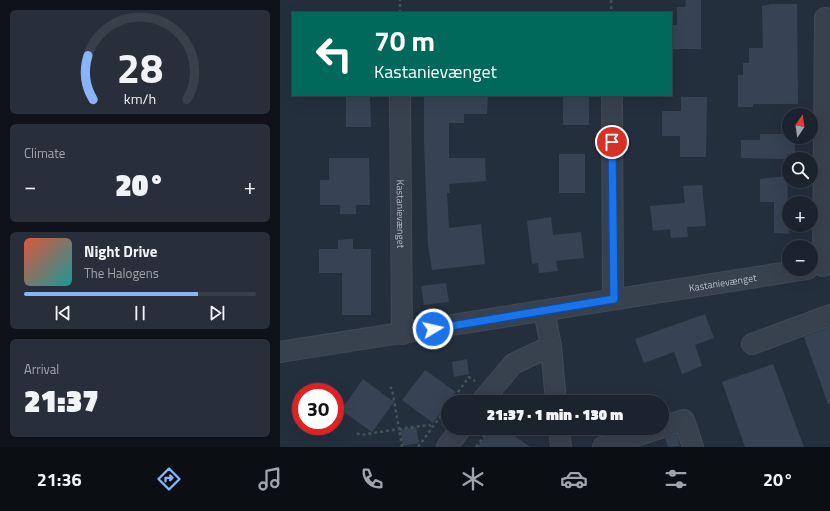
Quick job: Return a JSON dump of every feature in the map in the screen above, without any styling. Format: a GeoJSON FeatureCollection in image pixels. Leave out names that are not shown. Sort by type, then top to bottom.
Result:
{"type":"FeatureCollection","features":[{"type":"Feature","properties":{"kind":"street","name":"Kastanievænget"},"geometry":{"type":"LineString","coordinates":[[818,267],[825,18]]}},
{"type":"Feature","properties":{"kind":"street","name":"Kastanievænget"},"geometry":{"type":"LineString","coordinates":[[400,96],[402,334]]}},
{"type":"Feature","properties":{"kind":"street"},"geometry":{"type":"LineString","coordinates":[[612,96],[614,299]]}},
{"type":"Feature","properties":{"kind":"street","name":"Kastanievænget"},"geometry":{"type":"LineString","coordinates":[[280,352],[402,334],[782,273]]}},
{"type":"Feature","properties":{"kind":"street"},"geometry":{"type":"LineString","coordinates":[[544,310],[551,346],[555,395]]}},
{"type":"Feature","properties":{"kind":"street"},"geometry":{"type":"LineString","coordinates":[[752,344],[830,315]]}},
{"type":"Feature","properties":{"kind":"street"},"geometry":{"type":"LineString","coordinates":[[487,395],[513,364],[551,346]]}},
{"type":"Feature","properties":{"kind":"street"},"geometry":{"type":"LineString","coordinates":[[669,425],[684,420],[693,447]]}},
{"type":"Feature","properties":{"kind":"street"},"geometry":{"type":"LineString","coordinates":[[447,447],[456,435]]}},
{"type":"Feature","properties":{"kind":"street"},"geometry":{"type":"LineString","coordinates":[[560,435],[561,447]]}},
{"type":"Feature","properties":{"kind":"street"},"geometry":{"type":"LineString","coordinates":[[603,447],[640,435]]}},
{"type":"Feature","properties":{"kind":"path"},"geometry":{"type":"LineString","coordinates":[[400,0],[400,12]]}},
{"type":"Feature","properties":{"kind":"path"},"geometry":{"type":"LineString","coordinates":[[611,0],[611,12]]}},
{"type":"Feature","properties":{"kind":"path"},"geometry":{"type":"LineString","coordinates":[[390,387],[392,389],[402,447]]}},
{"type":"Feature","properties":{"kind":"path"},"geometry":{"type":"LineString","coordinates":[[418,447],[441,416]]}},
{"type":"Feature","properties":{"kind":"path"},"geometry":{"type":"LineString","coordinates":[[357,433],[360,435],[429,425],[433,427]]}},
{"type":"Feature","properties":{"kind":"path"},"geometry":{"type":"LineString","coordinates":[[476,447],[485,435]]}},
{"type":"Feature","properties":{"kind":"building"},"geometry":{"type":"Polygon","coordinates":[[[686,0],[701,0],[701,49],[672,49],[672,25],[677,25],[677,7],[685,7],[686,0]]]}},
{"type":"Feature","properties":{"kind":"building"},"geometry":{"type":"Polygon","coordinates":[[[771,4],[797,4],[798,104],[753,104],[753,107],[738,107],[738,75],[743,75],[743,63],[749,63],[749,48],[763,48],[762,6],[771,4]]]}},
{"type":"Feature","properties":{"kind":"building"},"geometry":{"type":"Polygon","coordinates":[[[346,96],[370,96],[371,127],[346,127],[346,96]]]}},
{"type":"Feature","properties":{"kind":"building"},"geometry":{"type":"Polygon","coordinates":[[[424,96],[488,96],[487,114],[464,114],[464,123],[449,123],[449,158],[485,158],[486,181],[449,184],[450,193],[447,193],[449,228],[481,224],[485,264],[432,270],[428,245],[424,143],[424,96]]]}},
{"type":"Feature","properties":{"kind":"building"},"geometry":{"type":"Polygon","coordinates":[[[563,96],[589,96],[589,125],[563,125],[563,96]]]}},
{"type":"Feature","properties":{"kind":"building"},"geometry":{"type":"Polygon","coordinates":[[[681,97],[707,97],[706,157],[680,157],[680,136],[662,136],[662,111],[681,111],[681,97]]]}},
{"type":"Feature","properties":{"kind":"building"},"geometry":{"type":"Polygon","coordinates":[[[760,134],[782,134],[782,144],[795,144],[795,152],[782,152],[782,159],[741,158],[741,140],[760,140],[760,134]]]}},
{"type":"Feature","properties":{"kind":"building"},"geometry":{"type":"Polygon","coordinates":[[[559,154],[585,154],[585,193],[559,193],[559,154]]]}},
{"type":"Feature","properties":{"kind":"building"},"geometry":{"type":"Polygon","coordinates":[[[329,158],[369,158],[370,205],[356,205],[356,214],[340,214],[340,205],[320,205],[320,180],[329,180],[329,158]]]}},
{"type":"Feature","properties":{"kind":"building"},"geometry":{"type":"Polygon","coordinates":[[[782,177],[782,188],[787,188],[788,196],[782,196],[782,232],[789,232],[789,234],[774,233],[774,202],[760,202],[760,179],[782,177]]]}},
{"type":"Feature","properties":{"kind":"building"},"geometry":{"type":"Polygon","coordinates":[[[702,185],[706,226],[687,227],[688,237],[671,238],[670,229],[653,231],[650,206],[685,203],[683,186],[702,185]]]}},
{"type":"Feature","properties":{"kind":"building"},"geometry":{"type":"Polygon","coordinates":[[[551,217],[553,235],[581,232],[584,258],[556,261],[558,271],[539,273],[538,263],[532,264],[527,221],[551,217]]]}},
{"type":"Feature","properties":{"kind":"building"},"geometry":{"type":"Polygon","coordinates":[[[353,239],[353,249],[371,249],[371,315],[342,315],[342,273],[319,273],[319,249],[338,249],[338,240],[353,239]]]}},
{"type":"Feature","properties":{"kind":"building"},"geometry":{"type":"Polygon","coordinates":[[[446,283],[449,302],[424,305],[421,286],[446,283]]]}},
{"type":"Feature","properties":{"kind":"building"},"geometry":{"type":"Polygon","coordinates":[[[705,314],[714,338],[695,345],[702,366],[682,374],[674,352],[644,363],[635,339],[705,314]]]}},
{"type":"Feature","properties":{"kind":"building"},"geometry":{"type":"Polygon","coordinates":[[[830,327],[830,404],[828,404],[804,337],[830,327]]]}},
{"type":"Feature","properties":{"kind":"building"},"geometry":{"type":"Polygon","coordinates":[[[467,359],[469,374],[454,377],[452,362],[467,359]]]}},
{"type":"Feature","properties":{"kind":"building"},"geometry":{"type":"Polygon","coordinates":[[[773,364],[804,447],[745,447],[722,382],[773,364]]]}},
{"type":"Feature","properties":{"kind":"building"},"geometry":{"type":"Polygon","coordinates":[[[425,370],[456,392],[454,395],[441,395],[441,412],[433,423],[402,400],[425,370]]]}},
{"type":"Feature","properties":{"kind":"building"},"geometry":{"type":"Polygon","coordinates":[[[363,379],[394,402],[372,432],[344,412],[344,406],[363,379]]]}},
{"type":"Feature","properties":{"kind":"building"},"geometry":{"type":"Polygon","coordinates":[[[416,427],[419,443],[403,446],[400,430],[416,427]]]}},
{"type":"Feature","properties":{"kind":"building"},"geometry":{"type":"Polygon","coordinates":[[[677,434],[680,446],[668,447],[665,438],[677,434]]]}},
{"type":"Feature","properties":{"kind":"building"},"geometry":{"type":"Polygon","coordinates":[[[486,435],[514,435],[530,447],[477,447],[486,435]]]}},
{"type":"Feature","properties":{"kind":"route"},"geometry":{"type":"LineString","coordinates":[[433,329],[614,299],[612,142]]}}]}
